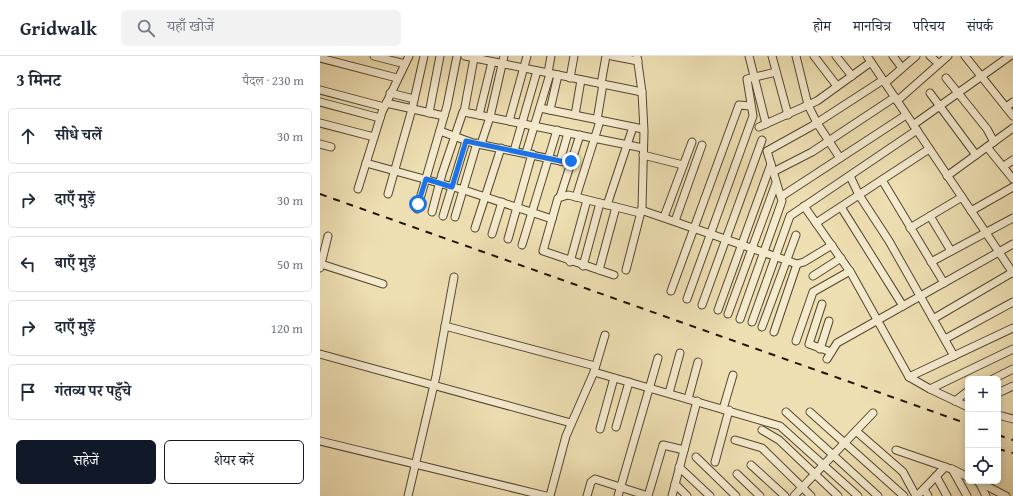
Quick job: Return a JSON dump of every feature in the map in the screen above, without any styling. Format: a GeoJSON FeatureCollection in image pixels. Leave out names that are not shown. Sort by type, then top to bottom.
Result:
{"type":"FeatureCollection","features":[{"type":"Feature","properties":{"kind":"street"},"geometry":{"type":"LineString","coordinates":[[374,56],[405,64]]}},
{"type":"Feature","properties":{"kind":"street"},"geometry":{"type":"LineString","coordinates":[[358,189],[380,118],[397,78],[409,56]]}},
{"type":"Feature","properties":{"kind":"street"},"geometry":{"type":"LineString","coordinates":[[388,194],[412,109],[424,56]]}},
{"type":"Feature","properties":{"kind":"street"},"geometry":{"type":"LineString","coordinates":[[429,113],[440,56]]}},
{"type":"Feature","properties":{"kind":"street"},"geometry":{"type":"LineString","coordinates":[[417,209],[444,116],[457,56]]}},
{"type":"Feature","properties":{"kind":"street"},"geometry":{"type":"LineString","coordinates":[[455,217],[479,144],[490,118],[504,56]]}},
{"type":"Feature","properties":{"kind":"street"},"geometry":{"type":"LineString","coordinates":[[509,121],[527,56]]}},
{"type":"Feature","properties":{"kind":"street"},"geometry":{"type":"LineString","coordinates":[[508,239],[549,73],[551,56]]}},
{"type":"Feature","properties":{"kind":"street"},"geometry":{"type":"LineString","coordinates":[[570,78],[574,56]]}},
{"type":"Feature","properties":{"kind":"street"},"geometry":{"type":"LineString","coordinates":[[576,197],[595,138],[599,120],[606,56]]}},
{"type":"Feature","properties":{"kind":"street"},"geometry":{"type":"LineString","coordinates":[[612,56],[637,58],[642,92],[644,129],[641,212],[626,270]]}},
{"type":"Feature","properties":{"kind":"street"},"geometry":{"type":"LineString","coordinates":[[749,56],[766,124]]}},
{"type":"Feature","properties":{"kind":"street"},"geometry":{"type":"LineString","coordinates":[[772,56],[788,115]]}},
{"type":"Feature","properties":{"kind":"street"},"geometry":{"type":"LineString","coordinates":[[796,56],[808,106],[817,123],[840,158]]}},
{"type":"Feature","properties":{"kind":"street"},"geometry":{"type":"LineString","coordinates":[[836,56],[852,76]]}},
{"type":"Feature","properties":{"kind":"street"},"geometry":{"type":"LineString","coordinates":[[893,56],[902,68]]}},
{"type":"Feature","properties":{"kind":"street"},"geometry":{"type":"LineString","coordinates":[[740,319],[782,203],[782,196],[776,183],[768,151],[817,123],[884,81],[916,56]]}},
{"type":"Feature","properties":{"kind":"street"},"geometry":{"type":"LineString","coordinates":[[930,56],[939,64]]}},
{"type":"Feature","properties":{"kind":"street"},"geometry":{"type":"LineString","coordinates":[[773,172],[812,152],[896,99],[948,56]]}},
{"type":"Feature","properties":{"kind":"street"},"geometry":{"type":"LineString","coordinates":[[965,56],[1013,116]]}},
{"type":"Feature","properties":{"kind":"street"},"geometry":{"type":"LineString","coordinates":[[752,322],[790,216],[850,176],[1008,56]]}},
{"type":"Feature","properties":{"kind":"street"},"geometry":{"type":"LineString","coordinates":[[432,212],[463,112],[471,57],[642,92]]}},
{"type":"Feature","properties":{"kind":"street"},"geometry":{"type":"LineString","coordinates":[[816,57],[838,86]]}},
{"type":"Feature","properties":{"kind":"street"},"geometry":{"type":"LineString","coordinates":[[320,58],[397,78]]}},
{"type":"Feature","properties":{"kind":"street"},"geometry":{"type":"LineString","coordinates":[[759,127],[817,101],[852,76],[869,59],[998,252],[1013,272],[934,319]]}},
{"type":"Feature","properties":{"kind":"street"},"geometry":{"type":"LineString","coordinates":[[479,115],[492,62]]}},
{"type":"Feature","properties":{"kind":"street"},"geometry":{"type":"LineString","coordinates":[[514,151],[537,71]]}},
{"type":"Feature","properties":{"kind":"street"},"geometry":{"type":"LineString","coordinates":[[687,299],[753,116],[747,79],[776,72]]}},
{"type":"Feature","properties":{"kind":"street"},"geometry":{"type":"LineString","coordinates":[[550,110],[558,75]]}},
{"type":"Feature","properties":{"kind":"street"},"geometry":{"type":"LineString","coordinates":[[946,78],[987,129],[994,142]]}},
{"type":"Feature","properties":{"kind":"street"},"geometry":{"type":"LineString","coordinates":[[575,115],[581,80]]}},
{"type":"Feature","properties":{"kind":"street"},"geometry":{"type":"LineString","coordinates":[[320,90],[385,105],[444,116]]}},
{"type":"Feature","properties":{"kind":"street"},"geometry":{"type":"LineString","coordinates":[[390,93],[414,99]]}},
{"type":"Feature","properties":{"kind":"street"},"geometry":{"type":"LineString","coordinates":[[930,93],[976,155]]}},
{"type":"Feature","properties":{"kind":"street"},"geometry":{"type":"LineString","coordinates":[[320,102],[380,118]]}},
{"type":"Feature","properties":{"kind":"street"},"geometry":{"type":"LineString","coordinates":[[1006,107],[1013,102]]}},
{"type":"Feature","properties":{"kind":"street"},"geometry":{"type":"LineString","coordinates":[[671,291],[739,105],[751,106]]}},
{"type":"Feature","properties":{"kind":"street"},"geometry":{"type":"LineString","coordinates":[[540,108],[644,129]]}},
{"type":"Feature","properties":{"kind":"street"},"geometry":{"type":"LineString","coordinates":[[463,112],[627,145],[643,152],[683,165]]}},
{"type":"Feature","properties":{"kind":"street"},"geometry":{"type":"LineString","coordinates":[[782,196],[906,115]]}},
{"type":"Feature","properties":{"kind":"street"},"geometry":{"type":"LineString","coordinates":[[320,123],[374,137]]}},
{"type":"Feature","properties":{"kind":"street"},"geometry":{"type":"LineString","coordinates":[[583,266],[603,204],[633,127]]}},
{"type":"Feature","properties":{"kind":"street"},"geometry":{"type":"LineString","coordinates":[[947,176],[1013,128]]}},
{"type":"Feature","properties":{"kind":"street"},"geometry":{"type":"LineString","coordinates":[[522,245],[557,130]]}},
{"type":"Feature","properties":{"kind":"street"},"geometry":{"type":"LineString","coordinates":[[440,131],[466,141],[570,163]]}},
{"type":"Feature","properties":{"kind":"street"},"geometry":{"type":"LineString","coordinates":[[560,161],[568,133]]}},
{"type":"Feature","properties":{"kind":"street"},"geometry":{"type":"LineString","coordinates":[[580,135],[552,219],[543,252],[614,275]]}},
{"type":"Feature","properties":{"kind":"street"},"geometry":{"type":"LineString","coordinates":[[702,305],[762,140]]}},
{"type":"Feature","properties":{"kind":"street"},"geometry":{"type":"LineString","coordinates":[[443,216],[466,141]]}},
{"type":"Feature","properties":{"kind":"street"},"geometry":{"type":"LineString","coordinates":[[664,217],[692,142]]}},
{"type":"Feature","properties":{"kind":"street"},"geometry":{"type":"LineString","coordinates":[[320,144],[331,147]]}},
{"type":"Feature","properties":{"kind":"street"},"geometry":{"type":"LineString","coordinates":[[675,221],[702,145]]}},
{"type":"Feature","properties":{"kind":"street"},"geometry":{"type":"LineString","coordinates":[[988,147],[1013,179]]}},
{"type":"Feature","properties":{"kind":"street"},"geometry":{"type":"LineString","coordinates":[[474,228],[501,148]]}},
{"type":"Feature","properties":{"kind":"street"},"geometry":{"type":"LineString","coordinates":[[816,223],[929,149]]}},
{"type":"Feature","properties":{"kind":"street"},"geometry":{"type":"LineString","coordinates":[[1004,166],[1013,160]]}},
{"type":"Feature","properties":{"kind":"street"},"geometry":{"type":"LineString","coordinates":[[366,163],[484,196],[552,219]]}},
{"type":"Feature","properties":{"kind":"street"},"geometry":{"type":"LineString","coordinates":[[718,310],[771,164]]}},
{"type":"Feature","properties":{"kind":"street"},"geometry":{"type":"LineString","coordinates":[[850,176],[859,195],[889,241],[954,356]]}},
{"type":"Feature","properties":{"kind":"street"},"geometry":{"type":"LineString","coordinates":[[882,180],[944,283]]}},
{"type":"Feature","properties":{"kind":"street"},"geometry":{"type":"LineString","coordinates":[[728,314],[776,183]]}},
{"type":"Feature","properties":{"kind":"street"},"geometry":{"type":"LineString","coordinates":[[971,211],[1013,187]]}},
{"type":"Feature","properties":{"kind":"street"},"geometry":{"type":"LineString","coordinates":[[560,197],[568,195],[664,217],[797,264],[804,262],[832,245]]}},
{"type":"Feature","properties":{"kind":"street"},"geometry":{"type":"LineString","coordinates":[[910,228],[962,197]]}},
{"type":"Feature","properties":{"kind":"street"},"geometry":{"type":"LineString","coordinates":[[570,262],[587,200]]}},
{"type":"Feature","properties":{"kind":"street"},"geometry":{"type":"LineString","coordinates":[[492,234],[502,202]]}},
{"type":"Feature","properties":{"kind":"street"},"geometry":{"type":"LineString","coordinates":[[804,206],[850,271],[909,377],[965,406]]}},
{"type":"Feature","properties":{"kind":"street"},"geometry":{"type":"LineString","coordinates":[[841,206],[903,306]]}},
{"type":"Feature","properties":{"kind":"street"},"geometry":{"type":"LineString","coordinates":[[599,270],[616,207]]}},
{"type":"Feature","properties":{"kind":"street"},"geometry":{"type":"LineString","coordinates":[[930,216],[951,251]]}},
{"type":"Feature","properties":{"kind":"street"},"geometry":{"type":"LineString","coordinates":[[931,262],[1013,218]]}},
{"type":"Feature","properties":{"kind":"street"},"geometry":{"type":"LineString","coordinates":[[762,327],[796,235]]}},
{"type":"Feature","properties":{"kind":"street"},"geometry":{"type":"LineString","coordinates":[[328,236],[320,266],[384,284]]}},
{"type":"Feature","properties":{"kind":"street"},"geometry":{"type":"LineString","coordinates":[[827,359],[837,343],[1013,244]]}},
{"type":"Feature","properties":{"kind":"street"},"geometry":{"type":"LineString","coordinates":[[813,276],[841,258]]}},
{"type":"Feature","properties":{"kind":"street"},"geometry":{"type":"LineString","coordinates":[[774,332],[797,264]]}},
{"type":"Feature","properties":{"kind":"street"},"geometry":{"type":"LineString","coordinates":[[796,342],[813,292],[850,271]]}},
{"type":"Feature","properties":{"kind":"street"},"geometry":{"type":"LineString","coordinates":[[408,496],[434,386],[454,277]]}},
{"type":"Feature","properties":{"kind":"street"},"geometry":{"type":"LineString","coordinates":[[945,339],[1013,302]]}},
{"type":"Feature","properties":{"kind":"street"},"geometry":{"type":"LineString","coordinates":[[822,304],[809,344],[831,352]]}},
{"type":"Feature","properties":{"kind":"street"},"geometry":{"type":"LineString","coordinates":[[820,349],[829,321]]}},
{"type":"Feature","properties":{"kind":"street"},"geometry":{"type":"LineString","coordinates":[[445,326],[595,369],[614,378],[726,409],[783,428],[858,496]]}},
{"type":"Feature","properties":{"kind":"street"},"geometry":{"type":"LineString","coordinates":[[909,377],[1013,328]]}},
{"type":"Feature","properties":{"kind":"street"},"geometry":{"type":"LineString","coordinates":[[550,496],[566,436],[595,369],[605,335]]}},
{"type":"Feature","properties":{"kind":"street"},"geometry":{"type":"LineString","coordinates":[[930,389],[1013,348]]}},
{"type":"Feature","properties":{"kind":"street"},"geometry":{"type":"LineString","coordinates":[[669,393],[680,353]]}},
{"type":"Feature","properties":{"kind":"street"},"geometry":{"type":"LineString","coordinates":[[320,354],[571,423]]}},
{"type":"Feature","properties":{"kind":"street"},"geometry":{"type":"LineString","coordinates":[[618,496],[648,388],[658,358]]}},
{"type":"Feature","properties":{"kind":"street"},"geometry":{"type":"LineString","coordinates":[[688,399],[698,362]]}},
{"type":"Feature","properties":{"kind":"street"},"geometry":{"type":"LineString","coordinates":[[999,376],[1013,369]]}},
{"type":"Feature","properties":{"kind":"street"},"geometry":{"type":"LineString","coordinates":[[716,462],[733,375]]}},
{"type":"Feature","properties":{"kind":"street"},"geometry":{"type":"LineString","coordinates":[[600,429],[614,378]]}},
{"type":"Feature","properties":{"kind":"street"},"geometry":{"type":"LineString","coordinates":[[616,427],[629,382]]}},
{"type":"Feature","properties":{"kind":"street"},"geometry":{"type":"LineString","coordinates":[[1001,392],[1013,386]]}},
{"type":"Feature","properties":{"kind":"street"},"geometry":{"type":"LineString","coordinates":[[955,401],[965,393]]}},
{"type":"Feature","properties":{"kind":"street"},"geometry":{"type":"LineString","coordinates":[[672,496],[697,401]]}},
{"type":"Feature","properties":{"kind":"street"},"geometry":{"type":"LineString","coordinates":[[786,412],[878,496]]}},
{"type":"Feature","properties":{"kind":"street"},"geometry":{"type":"LineString","coordinates":[[810,412],[904,496]]}},
{"type":"Feature","properties":{"kind":"street"},"geometry":{"type":"LineString","coordinates":[[794,496],[873,413]]}},
{"type":"Feature","properties":{"kind":"street"},"geometry":{"type":"LineString","coordinates":[[1001,416],[1013,419]]}},
{"type":"Feature","properties":{"kind":"street"},"geometry":{"type":"LineString","coordinates":[[762,430],[779,440],[838,496]]}},
{"type":"Feature","properties":{"kind":"street"},"geometry":{"type":"LineString","coordinates":[[856,431],[902,472],[916,496],[936,476],[948,468]]}},
{"type":"Feature","properties":{"kind":"street"},"geometry":{"type":"LineString","coordinates":[[735,440],[762,448],[811,496]]}},
{"type":"Feature","properties":{"kind":"street"},"geometry":{"type":"LineString","coordinates":[[320,441],[546,496]]}},
{"type":"Feature","properties":{"kind":"street"},"geometry":{"type":"LineString","coordinates":[[587,496],[591,482],[595,479],[648,496],[663,445],[684,450]]}},
{"type":"Feature","properties":{"kind":"street"},"geometry":{"type":"LineString","coordinates":[[896,450],[948,468],[965,476]]}},
{"type":"Feature","properties":{"kind":"street"},"geometry":{"type":"LineString","coordinates":[[696,457],[736,496]]}},
{"type":"Feature","properties":{"kind":"street"},"geometry":{"type":"LineString","coordinates":[[751,465],[785,496]]}},
{"type":"Feature","properties":{"kind":"street"},"geometry":{"type":"LineString","coordinates":[[680,467],[710,496]]}},
{"type":"Feature","properties":{"kind":"street"},"geometry":{"type":"LineString","coordinates":[[948,468],[967,496]]}},
{"type":"Feature","properties":{"kind":"street"},"geometry":{"type":"LineString","coordinates":[[737,474],[760,496]]}},
{"type":"Feature","properties":{"kind":"street"},"geometry":{"type":"LineString","coordinates":[[936,476],[947,496]]}},
{"type":"Feature","properties":{"kind":"street"},"geometry":{"type":"LineString","coordinates":[[675,484],[687,496]]}},
{"type":"Feature","properties":{"kind":"street"},"geometry":{"type":"LineString","coordinates":[[979,484],[986,496]]}},
{"type":"Feature","properties":{"kind":"street"},"geometry":{"type":"LineString","coordinates":[[982,484],[1006,496]]}},
{"type":"Feature","properties":{"kind":"street"},"geometry":{"type":"LineString","coordinates":[[924,489],[928,496]]}},
{"type":"Feature","properties":{"kind":"railway"},"geometry":{"type":"LineString","coordinates":[[320,194],[965,423]]}},
{"type":"Feature","properties":{"kind":"railway"},"geometry":{"type":"LineString","coordinates":[[1001,436],[1013,440]]}},
{"type":"Feature","properties":{"kind":"railway"},"geometry":{"type":"LineString","coordinates":[[1001,450],[1013,453]]}},
{"type":"Feature","properties":{"kind":"route"},"geometry":{"type":"LineString","coordinates":[[418,204],[426,179],[452,187],[466,141],[570,163],[571,161]]}}]}
